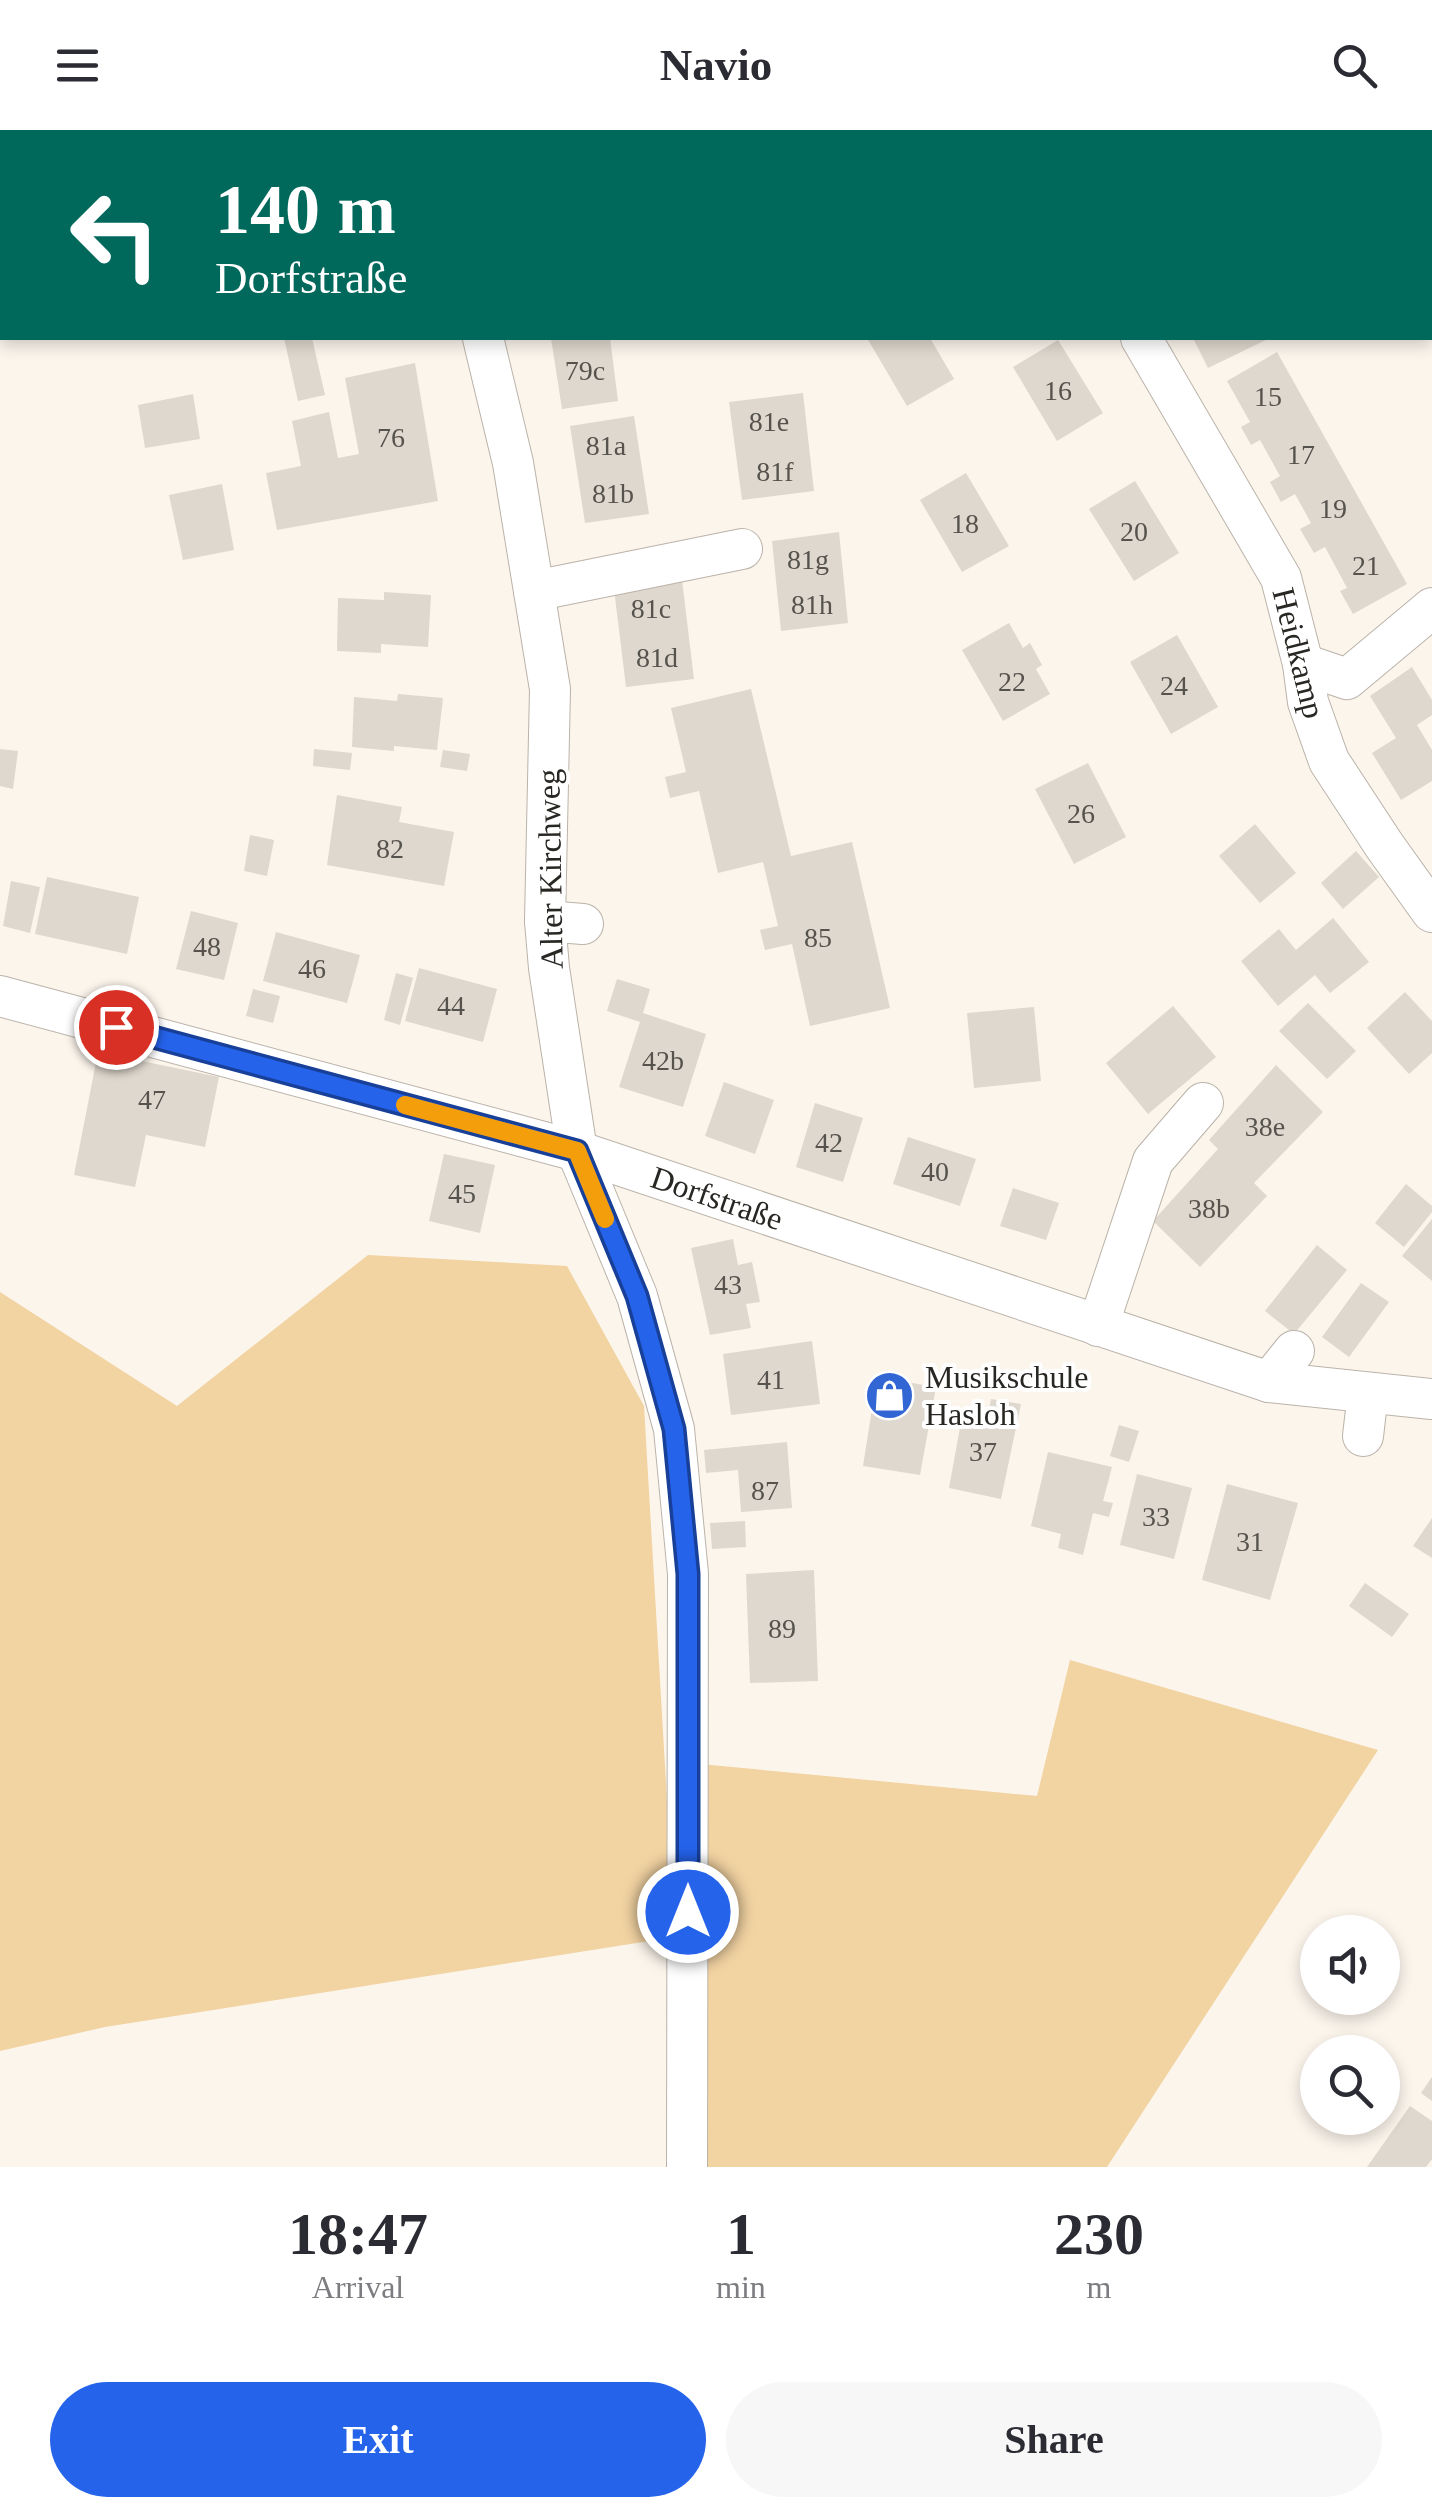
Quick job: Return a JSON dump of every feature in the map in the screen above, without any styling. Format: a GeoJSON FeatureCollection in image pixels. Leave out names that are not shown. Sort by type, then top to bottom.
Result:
{"type":"FeatureCollection","features":[{"type":"Feature","properties":{"kind":"street","name":"Alter Kirchweg"},"geometry":{"type":"LineString","coordinates":[[484,340],[513,463],[550,688],[564,922],[548,968],[577,1151],[637,1296],[674,1429],[688,1574],[687,2167]]}},
{"type":"Feature","properties":{"kind":"street","name":"Heidkamp"},"geometry":{"type":"LineString","coordinates":[[1143,340],[1281,578],[1308,702],[1329,761],[1432,912]]}},
{"type":"Feature","properties":{"kind":"street"},"geometry":{"type":"LineString","coordinates":[[534,591],[742,548]]}},
{"type":"Feature","properties":{"kind":"street"},"geometry":{"type":"LineString","coordinates":[[1302,664],[1347,678],[1432,608]]}},
{"type":"Feature","properties":{"kind":"street","name":"Dorfstraße"},"geometry":{"type":"LineString","coordinates":[[0,996],[577,1151],[1269,1382],[1432,1400]]}},
{"type":"Feature","properties":{"kind":"street"},"geometry":{"type":"LineString","coordinates":[[1098,1326],[1153,1161],[1203,1104]]}},
{"type":"Feature","properties":{"kind":"street"},"geometry":{"type":"LineString","coordinates":[[1269,1382],[1294,1351]]}},
{"type":"Feature","properties":{"kind":"street"},"geometry":{"type":"LineString","coordinates":[[1364,1436],[1368,1393]]}},
{"type":"Feature","properties":{"kind":"shaded area"},"geometry":{"type":"Polygon","coordinates":[[[368,1255],[567,1266],[644,1406],[675,1937],[105,2027],[0,2051],[0,1292],[177,1406],[368,1255]]]}},
{"type":"Feature","properties":{"kind":"shaded area"},"geometry":{"type":"Polygon","coordinates":[[[1070,1660],[1378,1750],[1107,2167],[703,2167],[700,1764],[1037,1796],[1070,1660]]]}},
{"type":"Feature","properties":{"kind":"building"},"geometry":{"type":"Polygon","coordinates":[[[284,340],[312,340],[325,395],[298,401],[284,340]]]}},
{"type":"Feature","properties":{"kind":"building"},"geometry":{"type":"Polygon","coordinates":[[[551,340],[610,340],[618,401],[562,409],[551,340]]]}},
{"type":"Feature","properties":{"kind":"building"},"geometry":{"type":"Polygon","coordinates":[[[868,340],[931,340],[954,379],[907,406],[868,340]]]}},
{"type":"Feature","properties":{"kind":"building"},"geometry":{"type":"Polygon","coordinates":[[[1058,340],[1103,413],[1057,441],[1013,367],[1058,340]]]}},
{"type":"Feature","properties":{"kind":"building"},"geometry":{"type":"Polygon","coordinates":[[[1194,340],[1266,340],[1208,368],[1194,340]]]}},
{"type":"Feature","properties":{"kind":"building"},"geometry":{"type":"Polygon","coordinates":[[[1277,352],[1407,584],[1353,614],[1340,591],[1347,588],[1325,547],[1314,553],[1300,529],[1311,523],[1295,494],[1281,502],[1270,482],[1280,476],[1260,440],[1251,445],[1241,427],[1250,422],[1227,381],[1277,352]]]}},
{"type":"Feature","properties":{"kind":"building"},"geometry":{"type":"Polygon","coordinates":[[[415,363],[438,501],[277,530],[266,473],[301,466],[292,421],[329,412],[338,458],[359,454],[345,378],[415,363]]]}},
{"type":"Feature","properties":{"kind":"building"},"geometry":{"type":"Polygon","coordinates":[[[803,393],[814,491],[742,500],[729,402],[803,393]]]}},
{"type":"Feature","properties":{"kind":"building"},"geometry":{"type":"Polygon","coordinates":[[[193,394],[200,439],[145,448],[138,405],[193,394]]]}},
{"type":"Feature","properties":{"kind":"building"},"geometry":{"type":"Polygon","coordinates":[[[634,416],[649,514],[585,523],[570,426],[634,416]]]}},
{"type":"Feature","properties":{"kind":"building"},"geometry":{"type":"Polygon","coordinates":[[[966,473],[1009,546],[962,572],[920,500],[966,473]]]}},
{"type":"Feature","properties":{"kind":"building"},"geometry":{"type":"Polygon","coordinates":[[[1135,481],[1179,553],[1134,581],[1089,509],[1135,481]]]}},
{"type":"Feature","properties":{"kind":"building"},"geometry":{"type":"Polygon","coordinates":[[[222,484],[234,550],[183,560],[169,495],[222,484]]]}},
{"type":"Feature","properties":{"kind":"building"},"geometry":{"type":"Polygon","coordinates":[[[839,532],[848,623],[781,631],[772,541],[839,532]]]}},
{"type":"Feature","properties":{"kind":"building"},"geometry":{"type":"Polygon","coordinates":[[[682,580],[694,679],[626,687],[614,589],[682,580]]]}},
{"type":"Feature","properties":{"kind":"building"},"geometry":{"type":"Polygon","coordinates":[[[384,592],[431,595],[428,647],[381,644],[381,653],[337,651],[338,598],[384,600],[384,592]]]}},
{"type":"Feature","properties":{"kind":"building"},"geometry":{"type":"Polygon","coordinates":[[[1009,623],[1023,648],[1030,643],[1042,665],[1036,669],[1050,694],[1003,721],[962,650],[1009,623]]]}},
{"type":"Feature","properties":{"kind":"building"},"geometry":{"type":"Polygon","coordinates":[[[1177,635],[1218,707],[1171,734],[1130,662],[1177,635]]]}},
{"type":"Feature","properties":{"kind":"building"},"geometry":{"type":"Polygon","coordinates":[[[1412,667],[1432,700],[1432,715],[1417,725],[1432,750],[1432,781],[1401,800],[1372,753],[1396,738],[1370,696],[1412,667]]]}},
{"type":"Feature","properties":{"kind":"building"},"geometry":{"type":"Polygon","coordinates":[[[751,689],[791,856],[852,842],[890,1008],[810,1026],[792,944],[765,950],[760,930],[778,926],[763,862],[718,873],[699,791],[670,798],[665,777],[686,772],[671,708],[751,689]]]}},
{"type":"Feature","properties":{"kind":"building"},"geometry":{"type":"Polygon","coordinates":[[[398,694],[443,698],[437,750],[352,747],[354,697],[397,701],[398,694]]]}},
{"type":"Feature","properties":{"kind":"building"},"geometry":{"type":"Polygon","coordinates":[[[0,749],[18,751],[13,789],[0,786],[0,749]]]}},
{"type":"Feature","properties":{"kind":"building"},"geometry":{"type":"Polygon","coordinates":[[[314,749],[352,753],[350,770],[313,766],[314,749]]]}},
{"type":"Feature","properties":{"kind":"building"},"geometry":{"type":"Polygon","coordinates":[[[443,750],[470,754],[467,771],[440,767],[443,750]]]}},
{"type":"Feature","properties":{"kind":"building"},"geometry":{"type":"Polygon","coordinates":[[[1088,763],[1126,837],[1074,864],[1035,789],[1088,763]]]}},
{"type":"Feature","properties":{"kind":"building"},"geometry":{"type":"Polygon","coordinates":[[[337,795],[402,807],[399,822],[454,832],[444,886],[327,865],[337,795]]]}},
{"type":"Feature","properties":{"kind":"building"},"geometry":{"type":"Polygon","coordinates":[[[1255,824],[1296,873],[1260,903],[1219,856],[1255,824]]]}},
{"type":"Feature","properties":{"kind":"building"},"geometry":{"type":"Polygon","coordinates":[[[250,835],[274,840],[267,876],[244,871],[250,835]]]}},
{"type":"Feature","properties":{"kind":"building"},"geometry":{"type":"Polygon","coordinates":[[[1356,851],[1379,877],[1343,909],[1321,883],[1356,851]]]}},
{"type":"Feature","properties":{"kind":"building"},"geometry":{"type":"Polygon","coordinates":[[[47,877],[139,897],[127,954],[35,934],[47,877]]]}},
{"type":"Feature","properties":{"kind":"building"},"geometry":{"type":"Polygon","coordinates":[[[11,881],[40,887],[30,933],[3,926],[11,881]]]}},
{"type":"Feature","properties":{"kind":"building"},"geometry":{"type":"Polygon","coordinates":[[[191,911],[238,923],[224,980],[176,969],[191,911]]]}},
{"type":"Feature","properties":{"kind":"building"},"geometry":{"type":"Polygon","coordinates":[[[1333,918],[1369,962],[1330,993],[1315,975],[1278,1006],[1241,961],[1279,929],[1296,950],[1333,918]]]}},
{"type":"Feature","properties":{"kind":"building"},"geometry":{"type":"Polygon","coordinates":[[[276,932],[360,955],[347,1003],[263,981],[276,932]]]}},
{"type":"Feature","properties":{"kind":"building"},"geometry":{"type":"Polygon","coordinates":[[[419,968],[497,989],[483,1042],[405,1021],[419,968]]]}},
{"type":"Feature","properties":{"kind":"building"},"geometry":{"type":"Polygon","coordinates":[[[396,973],[413,978],[400,1025],[384,1020],[396,973]]]}},
{"type":"Feature","properties":{"kind":"building"},"geometry":{"type":"Polygon","coordinates":[[[617,979],[650,989],[643,1013],[706,1034],[683,1107],[619,1087],[640,1022],[607,1011],[617,979]]]}},
{"type":"Feature","properties":{"kind":"building"},"geometry":{"type":"Polygon","coordinates":[[[253,989],[280,996],[273,1023],[246,1016],[253,989]]]}},
{"type":"Feature","properties":{"kind":"building"},"geometry":{"type":"Polygon","coordinates":[[[1405,992],[1432,1021],[1432,1053],[1409,1074],[1367,1028],[1405,992]]]}},
{"type":"Feature","properties":{"kind":"building"},"geometry":{"type":"Polygon","coordinates":[[[1308,1003],[1356,1051],[1327,1079],[1279,1031],[1308,1003]]]}},
{"type":"Feature","properties":{"kind":"building"},"geometry":{"type":"Polygon","coordinates":[[[1173,1006],[1216,1057],[1148,1114],[1106,1063],[1173,1006]]]}},
{"type":"Feature","properties":{"kind":"building"},"geometry":{"type":"Polygon","coordinates":[[[1034,1007],[1041,1081],[974,1088],[967,1013],[1034,1007]]]}},
{"type":"Feature","properties":{"kind":"building"},"geometry":{"type":"Polygon","coordinates":[[[98,1052],[219,1077],[205,1147],[146,1135],[135,1187],[74,1175],[98,1052]]]}},
{"type":"Feature","properties":{"kind":"building"},"geometry":{"type":"Polygon","coordinates":[[[1276,1065],[1323,1112],[1254,1183],[1267,1196],[1200,1267],[1153,1221],[1218,1149],[1209,1140],[1276,1065]]]}},
{"type":"Feature","properties":{"kind":"building"},"geometry":{"type":"Polygon","coordinates":[[[724,1082],[774,1100],[755,1154],[705,1136],[724,1082]]]}},
{"type":"Feature","properties":{"kind":"building"},"geometry":{"type":"Polygon","coordinates":[[[815,1103],[863,1118],[843,1182],[796,1167],[815,1103]]]}},
{"type":"Feature","properties":{"kind":"building"},"geometry":{"type":"Polygon","coordinates":[[[908,1137],[976,1159],[960,1206],[893,1184],[908,1137]]]}},
{"type":"Feature","properties":{"kind":"building"},"geometry":{"type":"Polygon","coordinates":[[[444,1154],[495,1165],[480,1233],[429,1221],[444,1154]]]}},
{"type":"Feature","properties":{"kind":"building"},"geometry":{"type":"Polygon","coordinates":[[[1406,1184],[1432,1206],[1432,1212],[1404,1247],[1375,1223],[1406,1184]]]}},
{"type":"Feature","properties":{"kind":"building"},"geometry":{"type":"Polygon","coordinates":[[[1013,1188],[1059,1203],[1046,1240],[1000,1226],[1013,1188]]]}},
{"type":"Feature","properties":{"kind":"building"},"geometry":{"type":"Polygon","coordinates":[[[1432,1219],[1432,1281],[1402,1256],[1432,1219]]]}},
{"type":"Feature","properties":{"kind":"building"},"geometry":{"type":"Polygon","coordinates":[[[733,1239],[738,1265],[752,1262],[760,1302],[746,1304],[751,1328],[710,1335],[691,1248],[733,1239]]]}},
{"type":"Feature","properties":{"kind":"building"},"geometry":{"type":"Polygon","coordinates":[[[1317,1245],[1347,1270],[1294,1334],[1265,1311],[1317,1245]]]}},
{"type":"Feature","properties":{"kind":"building"},"geometry":{"type":"Polygon","coordinates":[[[1361,1283],[1389,1302],[1349,1357],[1322,1337],[1361,1283]]]}},
{"type":"Feature","properties":{"kind":"building"},"geometry":{"type":"Polygon","coordinates":[[[812,1341],[820,1404],[731,1415],[723,1354],[812,1341]]]}},
{"type":"Feature","properties":{"kind":"building"},"geometry":{"type":"Polygon","coordinates":[[[877,1377],[936,1387],[920,1475],[863,1466],[877,1377]]]}},
{"type":"Feature","properties":{"kind":"building"},"geometry":{"type":"Polygon","coordinates":[[[991,1399],[1021,1404],[1001,1499],[949,1488],[963,1411],[988,1415],[991,1399]]]}},
{"type":"Feature","properties":{"kind":"building"},"geometry":{"type":"Polygon","coordinates":[[[1119,1425],[1139,1431],[1129,1462],[1110,1456],[1119,1425]]]}},
{"type":"Feature","properties":{"kind":"building"},"geometry":{"type":"Polygon","coordinates":[[[787,1442],[792,1508],[741,1512],[738,1470],[706,1473],[704,1450],[787,1442]]]}},
{"type":"Feature","properties":{"kind":"building"},"geometry":{"type":"Polygon","coordinates":[[[1048,1452],[1112,1467],[1103,1501],[1113,1503],[1109,1517],[1093,1513],[1083,1555],[1058,1548],[1061,1534],[1031,1526],[1048,1452]]]}},
{"type":"Feature","properties":{"kind":"building"},"geometry":{"type":"Polygon","coordinates":[[[1137,1474],[1192,1488],[1174,1559],[1120,1545],[1137,1474]]]}},
{"type":"Feature","properties":{"kind":"building"},"geometry":{"type":"Polygon","coordinates":[[[1227,1484],[1298,1503],[1270,1600],[1202,1580],[1227,1484]]]}},
{"type":"Feature","properties":{"kind":"building"},"geometry":{"type":"Polygon","coordinates":[[[1432,1518],[1432,1558],[1413,1546],[1432,1518]]]}},
{"type":"Feature","properties":{"kind":"building"},"geometry":{"type":"Polygon","coordinates":[[[745,1521],[746,1547],[712,1549],[710,1523],[745,1521]]]}},
{"type":"Feature","properties":{"kind":"building"},"geometry":{"type":"Polygon","coordinates":[[[814,1570],[818,1681],[750,1683],[746,1574],[814,1570]]]}},
{"type":"Feature","properties":{"kind":"building"},"geometry":{"type":"Polygon","coordinates":[[[1365,1583],[1409,1614],[1392,1637],[1349,1606],[1365,1583]]]}},
{"type":"Feature","properties":{"kind":"building"},"geometry":{"type":"Polygon","coordinates":[[[1432,2077],[1432,2101],[1421,2093],[1432,2077]]]}},
{"type":"Feature","properties":{"kind":"building"},"geometry":{"type":"Polygon","coordinates":[[[1410,2106],[1432,2121],[1432,2159],[1426,2167],[1367,2167],[1390,2135],[1400,2135],[1400,2120],[1410,2106]]]}},
{"type":"Feature","properties":{"kind":"slow traffic"},"geometry":{"type":"LineString","coordinates":[[405,1105],[577,1151],[605,1219]]}},
{"type":"Feature","properties":{"kind":"place","name":"Musikschule Hasloh"},"geometry":{"type":"Point","coordinates":[890,1395]}},
{"type":"Feature","properties":{"kind":"route"},"geometry":{"type":"LineString","coordinates":[[116,1027],[577,1151],[637,1296],[674,1429],[688,1574],[688,1912]]}}]}
